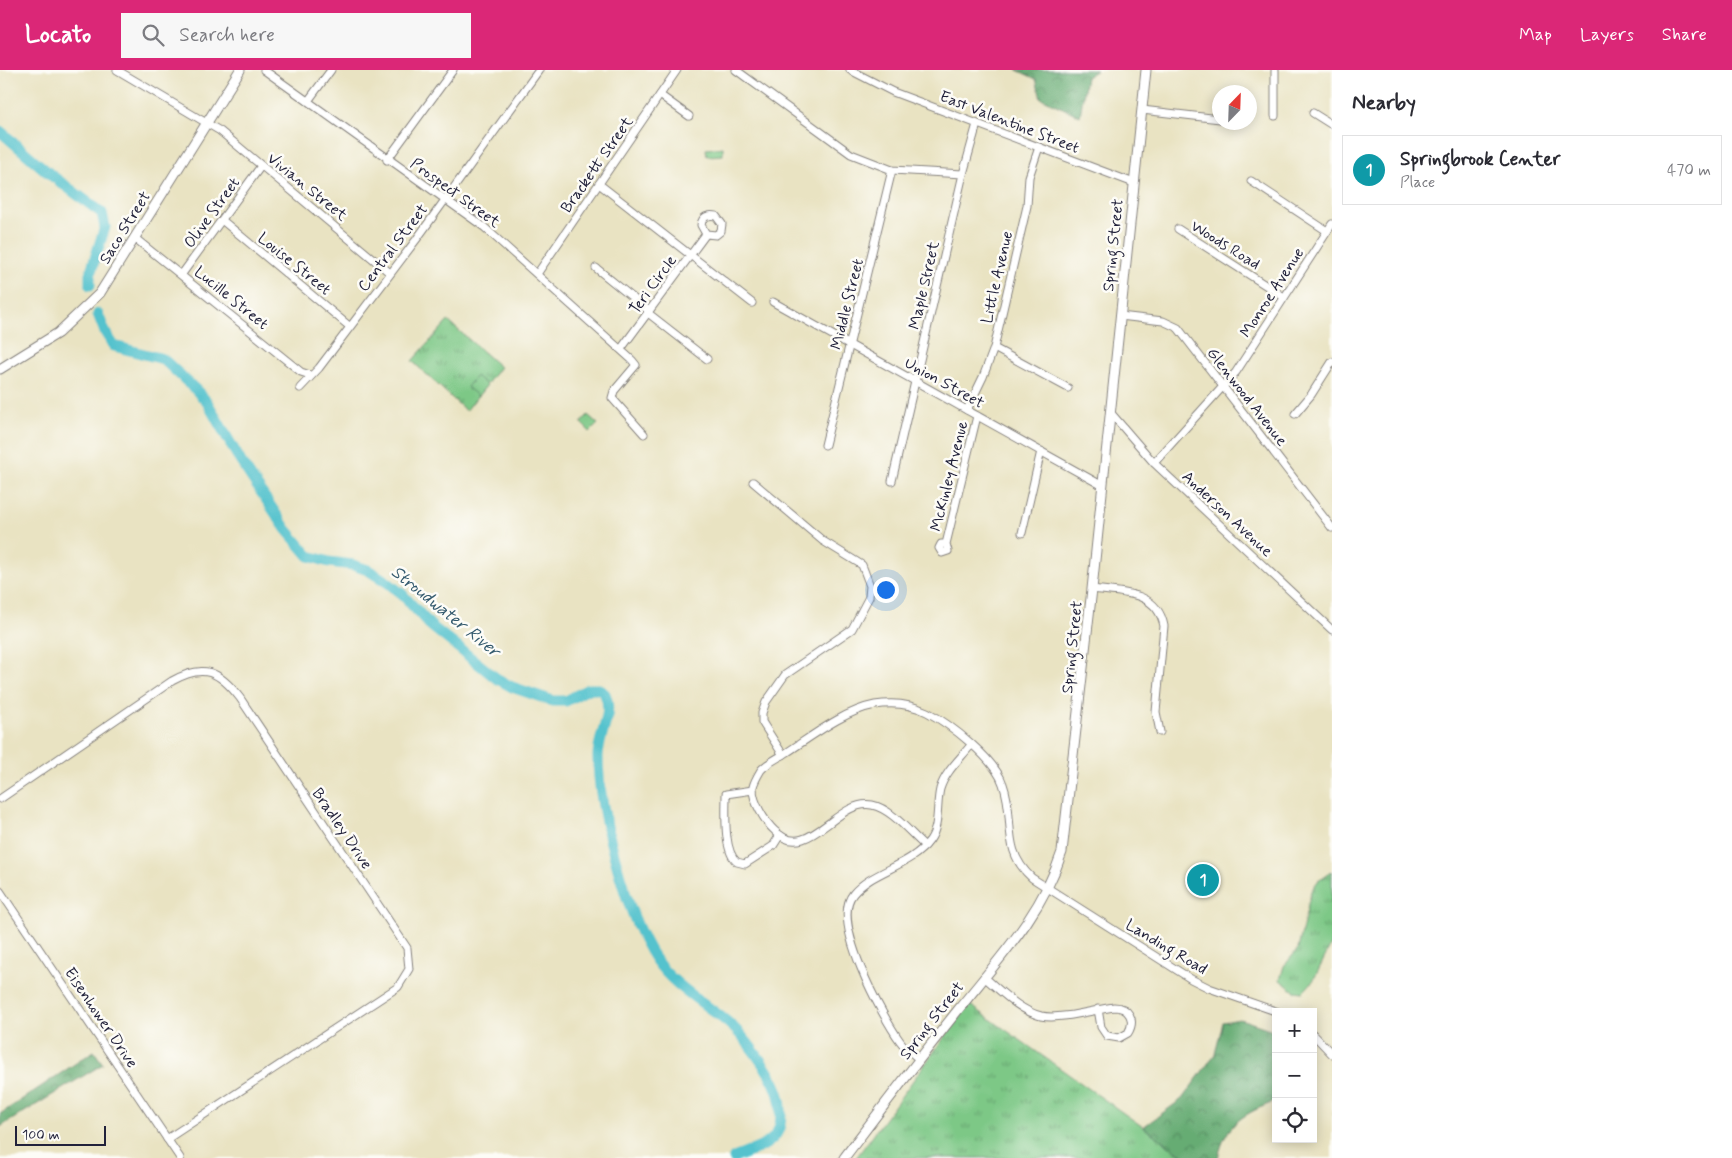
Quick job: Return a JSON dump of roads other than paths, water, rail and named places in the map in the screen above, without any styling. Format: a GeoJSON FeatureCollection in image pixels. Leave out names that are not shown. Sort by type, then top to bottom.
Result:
{"type":"FeatureCollection","features":[{"type":"Feature","properties":{"kind":"main road","name":"Saco Street"},"geometry":{"type":"LineString","coordinates":[[0,369],[52,337],[76,317],[100,292],[136,238],[240,70]]}},
{"type":"Feature","properties":{"kind":"main road","name":"Spring Street"},"geometry":{"type":"LineString","coordinates":[[844,1158],[919,1059],[1027,924],[1048,889],[1062,852],[1092,589],[1146,70]]}},
{"type":"Feature","properties":{"kind":"street","name":"Vivian Street"},"geometry":{"type":"LineString","coordinates":[[117,70],[207,123],[390,273]]}},
{"type":"Feature","properties":{"kind":"street","name":"Prospect Street"},"geometry":{"type":"LineString","coordinates":[[264,70],[387,160],[484,227],[621,349],[636,364],[614,392],[612,398],[614,404],[639,426],[644,434]]}},
{"type":"Feature","properties":{"kind":"street"},"geometry":{"type":"LineString","coordinates":[[308,101],[331,70]]}},
{"type":"Feature","properties":{"kind":"street"},"geometry":{"type":"LineString","coordinates":[[387,160],[452,70]]}},
{"type":"Feature","properties":{"kind":"street","name":"Central Street"},"geometry":{"type":"LineString","coordinates":[[300,388],[310,375],[315,374],[539,70]]}},
{"type":"Feature","properties":{"kind":"street","name":"Brackett Street"},"geometry":{"type":"LineString","coordinates":[[537,274],[677,70]]}},
{"type":"Feature","properties":{"kind":"street"},"geometry":{"type":"LineString","coordinates":[[736,70],[842,149],[861,159],[892,170],[963,174]]}},
{"type":"Feature","properties":{"kind":"street","name":"East Valentine Street"},"geometry":{"type":"LineString","coordinates":[[850,70],[893,92],[1134,183]]}},
{"type":"Feature","properties":{"kind":"street"},"geometry":{"type":"LineString","coordinates":[[1275,70],[1275,116]]}},
{"type":"Feature","properties":{"kind":"street"},"geometry":{"type":"LineString","coordinates":[[660,95],[688,116]]}},
{"type":"Feature","properties":{"kind":"street"},"geometry":{"type":"LineString","coordinates":[[1142,110],[1212,118]]}},
{"type":"Feature","properties":{"kind":"street"},"geometry":{"type":"LineString","coordinates":[[1313,113],[1332,125]]}},
{"type":"Feature","properties":{"kind":"street","name":"Maple Street"},"geometry":{"type":"LineString","coordinates":[[892,482],[963,174],[977,124]]}},
{"type":"Feature","properties":{"kind":"street","name":"Little Avenue"},"geometry":{"type":"LineString","coordinates":[[967,410],[994,348],[1027,206],[1029,177],[1039,147]]}},
{"type":"Feature","properties":{"kind":"street","name":"Olive Street"},"geometry":{"type":"LineString","coordinates":[[182,274],[223,221],[261,166]]}},
{"type":"Feature","properties":{"kind":"street","name":"Middle Street"},"geometry":{"type":"LineString","coordinates":[[825,444],[851,345],[892,170]]}},
{"type":"Feature","properties":{"kind":"street"},"geometry":{"type":"LineString","coordinates":[[1251,181],[1330,227]]}},
{"type":"Feature","properties":{"kind":"street"},"geometry":{"type":"LineString","coordinates":[[599,184],[752,303]]}},
{"type":"Feature","properties":{"kind":"street","name":"Louise Street"},"geometry":{"type":"LineString","coordinates":[[223,221],[349,326]]}},
{"type":"Feature","properties":{"kind":"street","name":"Monroe Avenue"},"geometry":{"type":"LineString","coordinates":[[1154,463],[1236,372],[1330,227]]}},
{"type":"Feature","properties":{"kind":"street","name":"Woods Road"},"geometry":{"type":"LineString","coordinates":[[1178,229],[1284,298]]}},
{"type":"Feature","properties":{"kind":"street","name":"Teri Circle"},"geometry":{"type":"LineString","coordinates":[[621,349],[706,234]]}},
{"type":"Feature","properties":{"kind":"street","name":"Lucille Street"},"geometry":{"type":"LineString","coordinates":[[136,238],[301,372],[310,375]]}},
{"type":"Feature","properties":{"kind":"street"},"geometry":{"type":"LineString","coordinates":[[596,268],[707,358]]}},
{"type":"Feature","properties":{"kind":"street","name":"Union Street"},"geometry":{"type":"LineString","coordinates":[[773,302],[1103,486]]}},
{"type":"Feature","properties":{"kind":"street","name":"Glenwood Avenue"},"geometry":{"type":"LineString","coordinates":[[1120,316],[1163,321],[1173,325],[1224,386],[1332,528]]}},
{"type":"Feature","properties":{"kind":"street"},"geometry":{"type":"LineString","coordinates":[[994,348],[1068,388]]}},
{"type":"Feature","properties":{"kind":"street"},"geometry":{"type":"LineString","coordinates":[[1296,414],[1332,362]]}},
{"type":"Feature","properties":{"kind":"street","name":"Anderson Avenue"},"geometry":{"type":"LineString","coordinates":[[1110,412],[1154,463],[1332,630]]}},
{"type":"Feature","properties":{"kind":"street","name":"McKinley Avenue"},"geometry":{"type":"LineString","coordinates":[[946,544],[978,416]]}},
{"type":"Feature","properties":{"kind":"street"},"geometry":{"type":"LineString","coordinates":[[1022,533],[1041,451]]}},
{"type":"Feature","properties":{"kind":"street"},"geometry":{"type":"LineString","coordinates":[[753,482],[823,541],[862,565],[870,586],[869,597],[852,629],[786,675],[766,702],[762,713],[762,722],[783,755]]}},
{"type":"Feature","properties":{"kind":"street"},"geometry":{"type":"LineString","coordinates":[[1092,589],[1138,594],[1153,604],[1160,613],[1164,626],[1156,712],[1160,732]]}},
{"type":"Feature","properties":{"kind":"street","name":"Bradley Drive"},"geometry":{"type":"LineString","coordinates":[[0,799],[172,681],[196,671],[218,674],[226,680],[242,701],[407,948],[409,969],[398,987],[167,1139]]}},
{"type":"Feature","properties":{"kind":"street","name":"Landing Road"},"geometry":{"type":"LineString","coordinates":[[753,790],[761,770],[832,723],[862,709],[883,704],[905,705],[926,712],[944,723],[995,768],[1004,785],[1010,834],[1016,859],[1032,878],[1209,988],[1272,1010]]}},
{"type":"Feature","properties":{"kind":"street"},"geometry":{"type":"LineString","coordinates":[[919,1059],[898,1038],[858,964],[846,915],[847,903],[857,890],[912,858],[925,846],[934,832],[943,782],[971,746]]}},
{"type":"Feature","properties":{"kind":"street"},"geometry":{"type":"LineString","coordinates":[[780,835],[773,846],[745,864],[737,862],[731,855],[728,845],[726,794],[753,790],[758,806],[771,826],[780,835],[789,840],[806,838],[851,808],[871,805],[885,810],[925,846]]}},
{"type":"Feature","properties":{"kind":"street","name":"Eisenhower Drive"},"geometry":{"type":"LineString","coordinates":[[0,892],[180,1158]]}},
{"type":"Feature","properties":{"kind":"street"},"geometry":{"type":"LineString","coordinates":[[984,977],[1024,1008],[1040,1016],[1051,1017],[1117,1007],[1126,1011],[1132,1020],[1128,1033],[1119,1038],[1107,1036],[1101,1028],[1098,1010]]}},
{"type":"Feature","properties":{"kind":"street"},"geometry":{"type":"LineString","coordinates":[[1317,1038],[1332,1054]]}},
{"type":"Feature","properties":{"kind":"waterway","name":"Stroudwater River"},"geometry":{"type":"LineString","coordinates":[[0,131],[51,175],[102,213],[105,227],[90,274],[90,285]]}},
{"type":"Feature","properties":{"kind":"waterway","name":"Stroudwater River"},"geometry":{"type":"LineString","coordinates":[[98,314],[105,332],[114,346],[163,359],[207,402],[241,462],[286,529],[309,556],[329,562],[353,565],[368,570],[387,582],[402,594],[430,625],[496,678],[512,687],[553,701],[566,701],[588,689],[599,689],[605,694],[608,709],[598,756],[603,804],[608,832],[624,889],[644,940],[655,959],[681,987],[741,1035],[768,1072],[780,1097],[780,1124],[774,1137],[761,1147],[734,1158]]}},
{"type":"Feature","properties":{"kind":"place","name":"Springbrook Center"},"geometry":{"type":"Point","coordinates":[1203,880]}}]}
